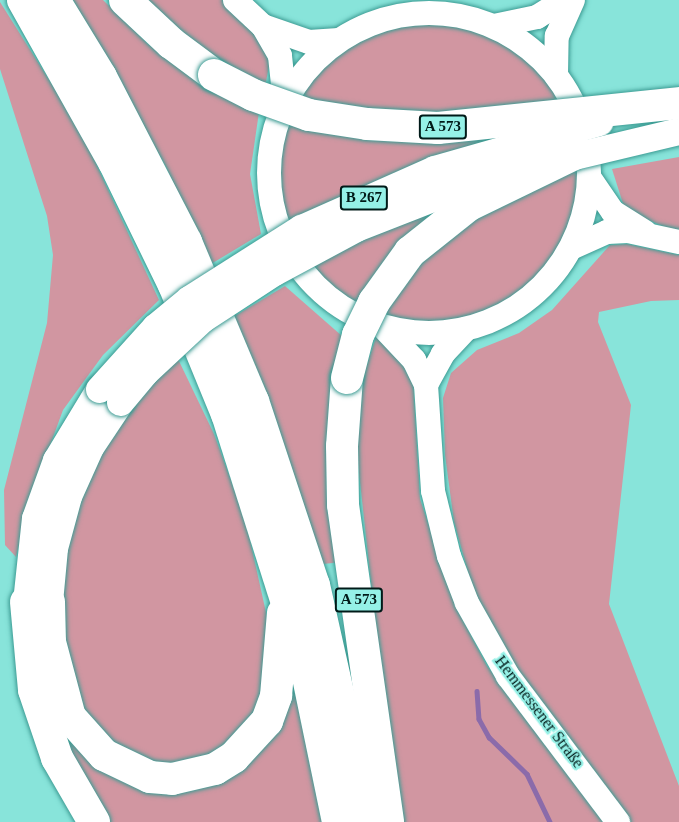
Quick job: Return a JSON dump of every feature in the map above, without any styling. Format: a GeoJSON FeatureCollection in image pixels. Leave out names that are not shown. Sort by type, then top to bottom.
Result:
{"type":"FeatureCollection","features":[{"type":"Feature","properties":{"kind":"highway"},"geometry":{"type":"LineString","coordinates":[[23,0],[109,152],[174,285],[227,414],[303,653],[338,822]]}},
{"type":"Feature","properties":{"kind":"highway","name":"A 573"},"geometry":{"type":"LineString","coordinates":[[54,0],[101,77],[186,242],[253,402],[314,585],[367,822]]}},
{"type":"Feature","properties":{"kind":"highway","name":"A 573"},"geometry":{"type":"LineString","coordinates":[[125,0],[171,43],[214,75],[253,95],[309,115],[367,124],[438,128],[679,104]]}},
{"type":"Feature","properties":{"kind":"highway","name":"A 573"},"geometry":{"type":"LineString","coordinates":[[388,822],[343,505],[342,446],[347,378],[358,335],[374,302],[410,252],[469,205],[582,165]]}},
{"type":"Feature","properties":{"kind":"highway"},"geometry":{"type":"LineString","coordinates":[[38,602],[70,717],[104,755],[150,777],[172,779],[215,769],[234,757],[267,721],[279,675],[285,591]]}},
{"type":"Feature","properties":{"kind":"highway"},"geometry":{"type":"LineString","coordinates":[[38,602],[34,690],[57,758],[94,822]]}},
{"type":"Feature","properties":{"kind":"main road"},"geometry":{"type":"LineString","coordinates":[[235,0],[263,26],[280,57],[283,84],[268,159],[270,196],[279,230],[296,262],[320,290],[349,312],[382,326],[424,333],[466,329],[492,320],[537,291],[570,248],[584,214],[581,123],[556,75],[528,47],[494,26],[442,14],[399,15],[368,24],[339,40],[312,63],[290,91],[276,124]]}},
{"type":"Feature","properties":{"kind":"main road"},"geometry":{"type":"LineString","coordinates":[[494,26],[537,17],[564,0]]}},
{"type":"Feature","properties":{"kind":"main road"},"geometry":{"type":"LineString","coordinates":[[556,75],[557,36],[573,0]]}},
{"type":"Feature","properties":{"kind":"main road"},"geometry":{"type":"LineString","coordinates":[[263,26],[309,42],[339,40]]}},
{"type":"Feature","properties":{"kind":"main road","name":"B 267"},"geometry":{"type":"LineString","coordinates":[[38,602],[68,496],[110,395],[154,327],[189,299],[263,249],[348,205],[482,154],[679,104]]}},
{"type":"Feature","properties":{"kind":"main road","name":"B 267"},"geometry":{"type":"LineString","coordinates":[[110,395],[202,319],[314,249],[442,192],[582,165],[679,131]]}},
{"type":"Feature","properties":{"kind":"main road"},"geometry":{"type":"LineString","coordinates":[[582,165],[613,212],[650,235]]}},
{"type":"Feature","properties":{"kind":"main road"},"geometry":{"type":"LineString","coordinates":[[570,248],[607,232],[650,235],[679,242]]}},
{"type":"Feature","properties":{"kind":"main road"},"geometry":{"type":"LineString","coordinates":[[382,326],[414,360],[426,385]]}},
{"type":"Feature","properties":{"kind":"main road"},"geometry":{"type":"LineString","coordinates":[[426,385],[444,354],[466,329]]}},
{"type":"Feature","properties":{"kind":"main road","name":"Hemmessener Straße"},"geometry":{"type":"LineString","coordinates":[[426,385],[433,491],[450,556],[467,603],[508,676],[597,789],[618,822]]}},
{"type":"Feature","properties":{"kind":"shaded area"},"geometry":{"type":"Polygon","coordinates":[[[73,0],[103,0],[149,45],[208,87],[259,112],[250,174],[261,234],[211,264],[166,167],[73,0]]]}},
{"type":"Feature","properties":{"kind":"shaded area"},"geometry":{"type":"Polygon","coordinates":[[[137,0],[222,0],[259,33],[271,56],[265,87],[215,64],[137,0]]]}},
{"type":"Feature","properties":{"kind":"shaded area"},"geometry":{"type":"Polygon","coordinates":[[[0,2],[80,129],[159,300],[103,355],[63,410],[30,500],[16,557],[5,545],[4,490],[47,323],[53,255],[47,216],[0,69],[0,2]]]}},
{"type":"Feature","properties":{"kind":"shaded area"},"geometry":{"type":"Polygon","coordinates":[[[430,22],[459,25],[487,34],[513,47],[536,66],[555,89],[568,115],[577,143],[580,172],[577,201],[568,229],[555,255],[536,278],[513,297],[487,310],[459,319],[430,322],[401,319],[373,310],[347,297],[324,278],[305,255],[292,229],[283,201],[280,172],[283,143],[292,115],[305,89],[324,66],[347,47],[373,34],[401,25],[430,22]]]}},
{"type":"Feature","properties":{"kind":"shaded area"},"geometry":{"type":"Polygon","coordinates":[[[679,157],[679,233],[625,210],[612,169],[679,157]]]}},
{"type":"Feature","properties":{"kind":"shaded area"},"geometry":{"type":"Polygon","coordinates":[[[627,244],[679,255],[679,300],[651,301],[599,312],[598,322],[631,405],[609,604],[679,786],[679,822],[627,822],[517,672],[477,604],[454,522],[445,455],[443,398],[451,373],[477,350],[519,333],[552,310],[610,245],[627,244]]]}},
{"type":"Feature","properties":{"kind":"shaded area"},"geometry":{"type":"Polygon","coordinates":[[[285,286],[342,336],[342,562],[323,564],[233,317],[285,286]]]}},
{"type":"Feature","properties":{"kind":"shaded area"},"geometry":{"type":"Polygon","coordinates":[[[377,334],[413,377],[420,499],[457,609],[487,666],[606,822],[397,822],[355,436],[362,380],[377,334]]]}},
{"type":"Feature","properties":{"kind":"shaded area"},"geometry":{"type":"Polygon","coordinates":[[[178,359],[214,434],[246,522],[267,617],[270,672],[254,719],[214,756],[176,766],[136,762],[97,739],[69,684],[59,615],[69,515],[117,421],[178,359]]]}},
{"type":"Feature","properties":{"kind":"shaded area"},"geometry":{"type":"Polygon","coordinates":[[[290,670],[302,705],[324,822],[106,822],[83,789],[49,705],[114,773],[237,772],[290,670]]]}},
{"type":"Feature","properties":{"kind":"waterway"},"geometry":{"type":"LineString","coordinates":[[477,691],[479,719],[489,737],[527,774],[550,822]]}}]}
